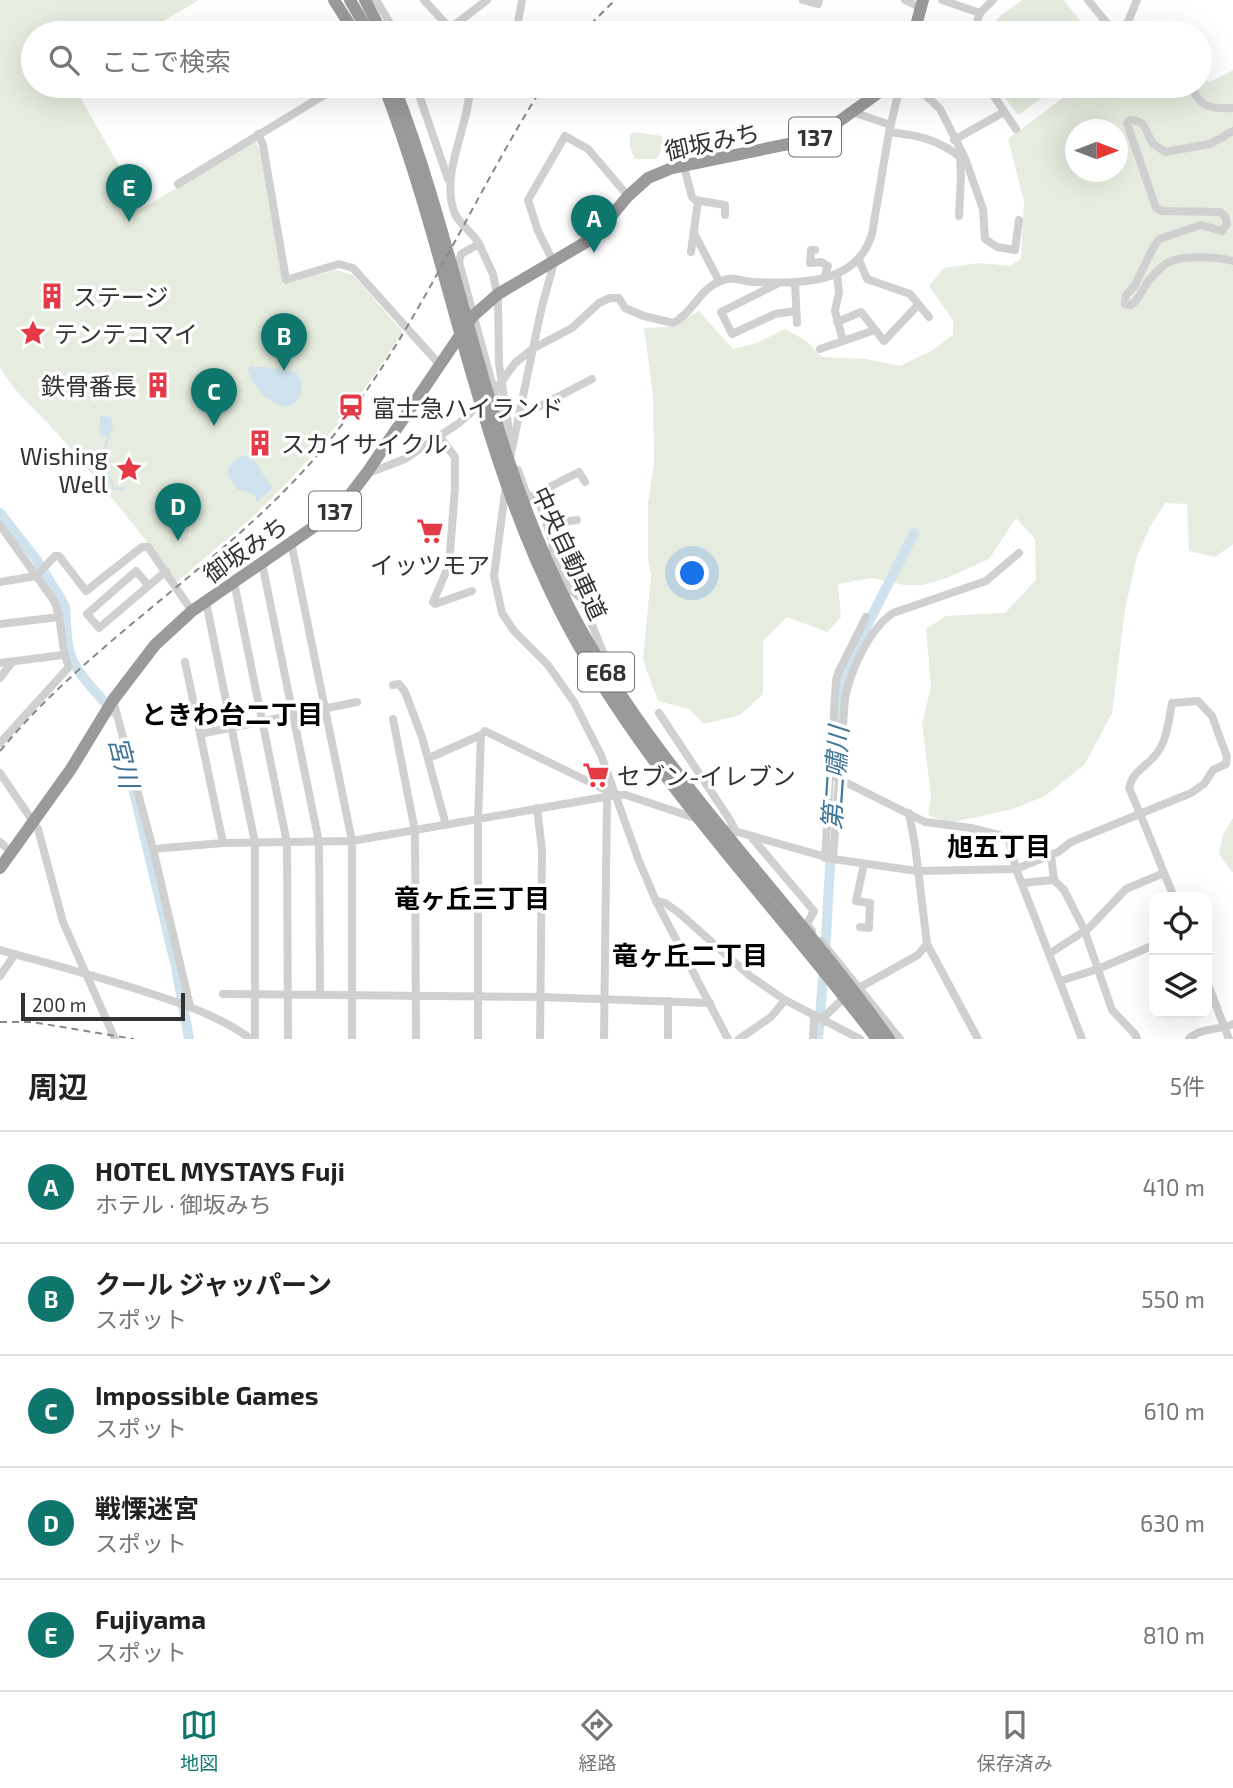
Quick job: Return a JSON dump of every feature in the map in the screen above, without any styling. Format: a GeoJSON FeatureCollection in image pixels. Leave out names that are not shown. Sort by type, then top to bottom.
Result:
{"type":"FeatureCollection","features":[{"type":"Feature","properties":{"kind":"highway"},"geometry":{"type":"LineString","coordinates":[[334,0],[349,21]]}},
{"type":"Feature","properties":{"kind":"highway"},"geometry":{"type":"LineString","coordinates":[[340,0],[351,21]]}},
{"type":"Feature","properties":{"kind":"highway"},"geometry":{"type":"LineString","coordinates":[[351,0],[362,21]]}},
{"type":"Feature","properties":{"kind":"highway"},"geometry":{"type":"LineString","coordinates":[[365,0],[376,21]]}},
{"type":"Feature","properties":{"kind":"highway"},"geometry":{"type":"LineString","coordinates":[[917,21],[922,4]]}},
{"type":"Feature","properties":{"kind":"highway","name":"中央自動車道"},"geometry":{"type":"LineString","coordinates":[[388,98],[418,178],[522,505],[559,609],[599,680],[653,760],[696,815],[713,828],[732,836],[877,1039]]}},
{"type":"Feature","properties":{"kind":"highway","name":"中央自動車道"},"geometry":{"type":"LineString","coordinates":[[398,98],[435,208],[441,249]]}},
{"type":"Feature","properties":{"kind":"highway"},"geometry":{"type":"LineString","coordinates":[[405,98],[424,155],[435,208]]}},
{"type":"Feature","properties":{"kind":"highway","name":"御坂みち"},"geometry":{"type":"LineString","coordinates":[[0,868],[71,769],[110,706],[155,645],[192,611],[343,504],[473,316],[498,294],[593,238],[628,196],[648,178],[672,168],[808,140],[871,98]]}},
{"type":"Feature","properties":{"kind":"highway","name":"中央自動車道"},"geometry":{"type":"LineString","coordinates":[[522,505],[554,576],[594,652],[635,716],[713,828],[889,1039]]}},
{"type":"Feature","properties":{"kind":"street"},"geometry":{"type":"LineString","coordinates":[[376,0],[392,21]]}},
{"type":"Feature","properties":{"kind":"street"},"geometry":{"type":"LineString","coordinates":[[441,0],[428,4],[441,21]]}},
{"type":"Feature","properties":{"kind":"street"},"geometry":{"type":"LineString","coordinates":[[463,21],[487,0]]}},
{"type":"Feature","properties":{"kind":"street"},"geometry":{"type":"LineString","coordinates":[[518,21],[522,0]]}},
{"type":"Feature","properties":{"kind":"street"},"geometry":{"type":"LineString","coordinates":[[803,0],[818,4],[818,0]]}},
{"type":"Feature","properties":{"kind":"street"},"geometry":{"type":"LineString","coordinates":[[905,0],[922,4]]}},
{"type":"Feature","properties":{"kind":"street"},"geometry":{"type":"LineString","coordinates":[[942,0],[981,13]]}},
{"type":"Feature","properties":{"kind":"street"},"geometry":{"type":"LineString","coordinates":[[977,21],[993,0]]}},
{"type":"Feature","properties":{"kind":"street"},"geometry":{"type":"LineString","coordinates":[[1088,0],[1106,21]]}},
{"type":"Feature","properties":{"kind":"street"},"geometry":{"type":"LineString","coordinates":[[1097,11],[1101,0]]}},
{"type":"Feature","properties":{"kind":"street"},"geometry":{"type":"LineString","coordinates":[[1128,21],[1137,0]]}},
{"type":"Feature","properties":{"kind":"street"},"geometry":{"type":"LineString","coordinates":[[178,184],[319,98]]}},
{"type":"Feature","properties":{"kind":"street"},"geometry":{"type":"LineString","coordinates":[[420,98],[449,181],[456,216],[479,244],[493,274],[496,289]]}},
{"type":"Feature","properties":{"kind":"street"},"geometry":{"type":"LineString","coordinates":[[449,181],[470,98]]}},
{"type":"Feature","properties":{"kind":"street"},"geometry":{"type":"LineString","coordinates":[[366,474],[405,459],[475,412],[515,363],[534,348],[572,328],[599,303],[610,298],[619,298],[625,308],[644,316],[673,323],[684,316],[697,299],[719,281],[738,278],[747,282],[780,283],[824,278],[859,260],[872,234],[897,98]]}},
{"type":"Feature","properties":{"kind":"street"},"geometry":{"type":"LineString","coordinates":[[929,98],[948,121],[954,140],[965,158],[983,209],[985,239],[997,247],[1015,250],[1019,219]]}},
{"type":"Feature","properties":{"kind":"street"},"geometry":{"type":"LineString","coordinates":[[994,98],[1016,129]]}},
{"type":"Feature","properties":{"kind":"street"},"geometry":{"type":"LineString","coordinates":[[1196,98],[1202,105],[1233,108]]}},
{"type":"Feature","properties":{"kind":"street"},"geometry":{"type":"LineString","coordinates":[[852,112],[890,128],[942,144],[960,157],[959,216]]}},
{"type":"Feature","properties":{"kind":"street"},"geometry":{"type":"LineString","coordinates":[[954,140],[1004,112]]}},
{"type":"Feature","properties":{"kind":"street"},"geometry":{"type":"LineString","coordinates":[[1233,131],[1210,144],[1165,152],[1154,145],[1146,127],[1137,120],[1127,123],[1156,208],[1163,211],[1220,212],[1225,216],[1227,224],[1222,231],[1202,225],[1159,239],[1134,287],[1126,295],[1125,304],[1131,305],[1137,301],[1151,277],[1170,261],[1188,258],[1224,258],[1233,261]]}},
{"type":"Feature","properties":{"kind":"street"},"geometry":{"type":"LineString","coordinates":[[258,134],[263,145],[286,280],[339,264],[353,268],[440,365]]}},
{"type":"Feature","properties":{"kind":"street"},"geometry":{"type":"LineString","coordinates":[[628,196],[588,149],[565,136],[528,200],[538,231],[554,263],[511,451],[494,576],[497,599],[508,623],[548,665],[574,702],[601,755],[611,796],[656,901],[728,1039]]}},
{"type":"Feature","properties":{"kind":"street"},"geometry":{"type":"LineString","coordinates":[[684,167],[692,197],[698,201],[725,205],[725,215]]}},
{"type":"Feature","properties":{"kind":"street"},"geometry":{"type":"LineString","coordinates":[[691,252],[698,201]]}},
{"type":"Feature","properties":{"kind":"street"},"geometry":{"type":"LineString","coordinates":[[694,233],[719,281]]}},
{"type":"Feature","properties":{"kind":"street"},"geometry":{"type":"LineString","coordinates":[[479,244],[461,254],[459,262],[508,438],[522,505]]}},
{"type":"Feature","properties":{"kind":"street"},"geometry":{"type":"LineString","coordinates":[[815,250],[811,250],[810,263],[821,262],[828,266],[824,278]]}},
{"type":"Feature","properties":{"kind":"street"},"geometry":{"type":"LineString","coordinates":[[859,260],[867,279],[910,294],[929,317]]}},
{"type":"Feature","properties":{"kind":"street"},"geometry":{"type":"LineString","coordinates":[[836,274],[839,284],[835,311],[844,341]]}},
{"type":"Feature","properties":{"kind":"street"},"geometry":{"type":"LineString","coordinates":[[795,282],[797,323]]}},
{"type":"Feature","properties":{"kind":"street"},"geometry":{"type":"LineString","coordinates":[[780,283],[721,312],[732,334],[775,314],[796,311]]}},
{"type":"Feature","properties":{"kind":"street"},"geometry":{"type":"LineString","coordinates":[[499,300],[499,364],[508,438]]}},
{"type":"Feature","properties":{"kind":"street"},"geometry":{"type":"LineString","coordinates":[[837,322],[862,312],[884,341],[918,305]]}},
{"type":"Feature","properties":{"kind":"street"},"geometry":{"type":"LineString","coordinates":[[820,349],[876,330]]}},
{"type":"Feature","properties":{"kind":"street"},"geometry":{"type":"LineString","coordinates":[[519,417],[592,379]]}},
{"type":"Feature","properties":{"kind":"street"},"geometry":{"type":"LineString","coordinates":[[439,436],[455,457],[455,488],[449,565],[433,602],[435,604],[472,591]]}},
{"type":"Feature","properties":{"kind":"street"},"geometry":{"type":"LineString","coordinates":[[522,505],[579,471],[585,482]]}},
{"type":"Feature","properties":{"kind":"street"},"geometry":{"type":"LineString","coordinates":[[522,505],[540,505],[554,558],[568,588],[581,598],[603,652]]}},
{"type":"Feature","properties":{"kind":"street"},"geometry":{"type":"LineString","coordinates":[[547,524],[578,520]]}},
{"type":"Feature","properties":{"kind":"street"},"geometry":{"type":"LineString","coordinates":[[0,525],[54,601],[59,617],[63,655],[69,667],[0,743]]}},
{"type":"Feature","properties":{"kind":"street"},"geometry":{"type":"LineString","coordinates":[[0,540],[11,539]]}},
{"type":"Feature","properties":{"kind":"street"},"geometry":{"type":"LineString","coordinates":[[291,542],[352,841],[352,1039]]}},
{"type":"Feature","properties":{"kind":"street"},"geometry":{"type":"LineString","coordinates":[[0,582],[37,575],[44,565],[59,556],[86,591],[142,547],[148,547],[192,611]]}},
{"type":"Feature","properties":{"kind":"street"},"geometry":{"type":"LineString","coordinates":[[834,776],[850,680],[883,620],[893,613],[986,581],[1019,553]]}},
{"type":"Feature","properties":{"kind":"street"},"geometry":{"type":"LineString","coordinates":[[262,563],[319,842],[320,995]]}},
{"type":"Feature","properties":{"kind":"street"},"geometry":{"type":"LineString","coordinates":[[148,585],[136,571],[87,614],[99,628],[166,571]]}},
{"type":"Feature","properties":{"kind":"street"},"geometry":{"type":"LineString","coordinates":[[234,582],[287,843],[288,1039]]}},
{"type":"Feature","properties":{"kind":"street"},"geometry":{"type":"LineString","coordinates":[[0,950],[188,1006],[223,1021],[253,1039],[256,994],[255,843],[206,602]]}},
{"type":"Feature","properties":{"kind":"street"},"geometry":{"type":"LineString","coordinates":[[0,624],[59,617]]}},
{"type":"Feature","properties":{"kind":"street"},"geometry":{"type":"LineString","coordinates":[[828,859],[834,776],[836,680],[866,617]]}},
{"type":"Feature","properties":{"kind":"street"},"geometry":{"type":"LineString","coordinates":[[0,663],[63,655]]}},
{"type":"Feature","properties":{"kind":"street"},"geometry":{"type":"LineString","coordinates":[[0,678],[12,662]]}},
{"type":"Feature","properties":{"kind":"street"},"geometry":{"type":"LineString","coordinates":[[185,662],[222,843]]}},
{"type":"Feature","properties":{"kind":"street"},"geometry":{"type":"LineString","coordinates":[[393,685],[399,684],[405,692],[429,758],[446,825]]}},
{"type":"Feature","properties":{"kind":"street"},"geometry":{"type":"LineString","coordinates":[[153,849],[222,843],[352,841],[626,795],[732,836],[752,838],[828,859],[917,871],[1016,869],[1051,855],[1071,842],[1140,814],[1191,793],[1204,784],[1213,770],[1226,764],[1227,757],[1212,716],[1198,701],[1172,704],[1167,729],[1158,752],[1137,770],[1129,788],[1140,814],[1172,892]]}},
{"type":"Feature","properties":{"kind":"street"},"geometry":{"type":"LineString","coordinates":[[200,733],[357,702]]}},
{"type":"Feature","properties":{"kind":"street"},"geometry":{"type":"LineString","coordinates":[[110,706],[118,709],[188,1006]]}},
{"type":"Feature","properties":{"kind":"street"},"geometry":{"type":"LineString","coordinates":[[659,713],[730,820],[732,836]]}},
{"type":"Feature","properties":{"kind":"street"},"geometry":{"type":"LineString","coordinates":[[393,719],[415,831],[416,1039]]}},
{"type":"Feature","properties":{"kind":"street"},"geometry":{"type":"LineString","coordinates":[[429,758],[485,731],[611,796]]}},
{"type":"Feature","properties":{"kind":"street"},"geometry":{"type":"LineString","coordinates":[[478,1039],[478,820],[481,735]]}},
{"type":"Feature","properties":{"kind":"street"},"geometry":{"type":"LineString","coordinates":[[0,773],[27,815],[34,821],[63,922],[115,1039]]}},
{"type":"Feature","properties":{"kind":"street"},"geometry":{"type":"LineString","coordinates":[[834,776],[925,822],[971,828],[999,835],[1009,841],[1016,869],[1082,1039]]}},
{"type":"Feature","properties":{"kind":"street"},"geometry":{"type":"LineString","coordinates":[[604,1039],[611,796]]}},
{"type":"Feature","properties":{"kind":"street"},"geometry":{"type":"LineString","coordinates":[[537,808],[542,850],[540,1039]]}},
{"type":"Feature","properties":{"kind":"street"},"geometry":{"type":"LineString","coordinates":[[909,813],[928,944],[978,1039]]}},
{"type":"Feature","properties":{"kind":"street"},"geometry":{"type":"LineString","coordinates":[[752,838],[814,911],[807,924],[900,1039]]}},
{"type":"Feature","properties":{"kind":"street"},"geometry":{"type":"LineString","coordinates":[[0,842],[10,852]]}},
{"type":"Feature","properties":{"kind":"street"},"geometry":{"type":"LineString","coordinates":[[1051,855],[1054,880],[1064,890],[1085,930],[1112,1010],[1137,1039]]}},
{"type":"Feature","properties":{"kind":"street"},"geometry":{"type":"LineString","coordinates":[[860,927],[869,928],[870,903],[856,901],[864,864]]}},
{"type":"Feature","properties":{"kind":"street"},"geometry":{"type":"LineString","coordinates":[[1049,954],[1085,930],[1113,905],[1126,889],[1164,873]]}},
{"type":"Feature","properties":{"kind":"street"},"geometry":{"type":"LineString","coordinates":[[1022,883],[1054,880]]}},
{"type":"Feature","properties":{"kind":"street"},"geometry":{"type":"LineString","coordinates":[[656,901],[665,903],[678,912],[750,976],[785,1000],[860,1039]]}},
{"type":"Feature","properties":{"kind":"street"},"geometry":{"type":"LineString","coordinates":[[813,1039],[819,1019],[860,987],[918,955],[928,944]]}},
{"type":"Feature","properties":{"kind":"street"},"geometry":{"type":"LineString","coordinates":[[1059,981],[1098,969],[1149,947]]}},
{"type":"Feature","properties":{"kind":"street"},"geometry":{"type":"LineString","coordinates":[[0,976],[15,954]]}},
{"type":"Feature","properties":{"kind":"street"},"geometry":{"type":"LineString","coordinates":[[223,994],[604,998],[710,1003]]}},
{"type":"Feature","properties":{"kind":"street"},"geometry":{"type":"LineString","coordinates":[[1212,996],[1229,1039]]}},
{"type":"Feature","properties":{"kind":"street"},"geometry":{"type":"LineString","coordinates":[[739,1039],[771,1017],[785,1000]]}},
{"type":"Feature","properties":{"kind":"street"},"geometry":{"type":"LineString","coordinates":[[668,1001],[668,1039]]}},
{"type":"Feature","properties":{"kind":"street"},"geometry":{"type":"LineString","coordinates":[[1189,1039],[1206,1030],[1233,1024]]}},
{"type":"Feature","properties":{"kind":"shaded area","name":"富士急ハイランド"},"geometry":{"type":"Polygon","coordinates":[[[0,0],[199,0],[163,21],[21,21],[21,98],[81,98],[143,208],[255,141],[260,151],[283,285],[336,270],[353,275],[403,332],[358,398],[306,462],[259,511],[177,582],[103,487],[19,393],[0,367],[0,0]]]}},
{"type":"Feature","properties":{"kind":"shaded area"},"geometry":{"type":"Polygon","coordinates":[[[1022,0],[1064,0],[1080,21],[996,21],[1022,0]]]}},
{"type":"Feature","properties":{"kind":"shaded area"},"geometry":{"type":"Polygon","coordinates":[[[1233,70],[1233,544],[1215,557],[1189,551],[1187,504],[1165,503],[1137,556],[1125,609],[1112,713],[1085,764],[1045,796],[1013,809],[949,823],[928,815],[931,795],[922,724],[931,687],[926,629],[946,616],[1005,613],[1036,580],[1035,539],[1016,518],[989,559],[947,578],[923,585],[904,585],[872,578],[838,584],[841,617],[827,632],[787,617],[763,641],[763,694],[740,715],[704,724],[689,709],[658,701],[643,660],[651,576],[648,558],[648,503],[654,464],[653,395],[644,328],[670,327],[699,311],[733,349],[757,343],[785,329],[805,340],[822,357],[866,359],[900,366],[933,350],[953,335],[953,320],[929,286],[944,268],[980,263],[1010,266],[1021,259],[1024,201],[1008,139],[1063,98],[1212,98],[1212,81],[1233,70]]]}},
{"type":"Feature","properties":{"kind":"shaded area"},"geometry":{"type":"Polygon","coordinates":[[[1005,98],[1042,98],[1018,115],[1005,98]]]}},
{"type":"Feature","properties":{"kind":"shaded area"},"geometry":{"type":"Polygon","coordinates":[[[633,132],[662,136],[663,144],[657,159],[635,159],[630,148],[630,136],[633,132]]]}},
{"type":"Feature","properties":{"kind":"shaded area"},"geometry":{"type":"Polygon","coordinates":[[[1233,818],[1232,872],[1219,854],[1223,835],[1233,818]]]}},
{"type":"Feature","properties":{"kind":"water"},"geometry":{"type":"Polygon","coordinates":[[[251,366],[295,373],[301,380],[302,390],[295,403],[284,406],[264,395],[253,382],[248,369],[251,366]]]}},
{"type":"Feature","properties":{"kind":"water"},"geometry":{"type":"Polygon","coordinates":[[[100,416],[111,417],[113,427],[109,436],[102,436],[99,432],[100,416]]]}},
{"type":"Feature","properties":{"kind":"water"},"geometry":{"type":"Polygon","coordinates":[[[247,455],[254,460],[271,486],[271,490],[256,502],[255,494],[237,489],[228,476],[233,462],[247,455]]]}},
{"type":"Feature","properties":{"kind":"waterway"},"geometry":{"type":"LineString","coordinates":[[108,437],[101,460],[114,489],[124,488]]}},
{"type":"Feature","properties":{"kind":"waterway","name":"宮川"},"geometry":{"type":"LineString","coordinates":[[0,513],[36,559],[62,601],[71,657],[82,676],[112,712]]}},
{"type":"Feature","properties":{"kind":"waterway","name":"第二嘯川"},"geometry":{"type":"LineString","coordinates":[[837,722],[840,690],[847,665],[914,533]]}},
{"type":"Feature","properties":{"kind":"waterway","name":"宮川"},"geometry":{"type":"LineString","coordinates":[[132,784],[176,967],[189,1039]]}},
{"type":"Feature","properties":{"kind":"waterway","name":"第二嘯川"},"geometry":{"type":"LineString","coordinates":[[825,953],[831,849]]}},
{"type":"Feature","properties":{"kind":"waterway","name":"第二嘯川"},"geometry":{"type":"LineString","coordinates":[[818,1039],[824,968]]}},
{"type":"Feature","properties":{"kind":"railway"},"geometry":{"type":"LineString","coordinates":[[594,21],[615,0]]}},
{"type":"Feature","properties":{"kind":"railway"},"geometry":{"type":"LineString","coordinates":[[0,751],[72,676],[232,540],[307,467],[343,423],[405,330],[536,98]]}},
{"type":"Feature","properties":{"kind":"railway"},"geometry":{"type":"LineString","coordinates":[[0,1022],[32,1022],[134,1039]]}},
{"type":"Feature","properties":{"kind":"place","name":"Fujiyama"},"geometry":{"type":"Point","coordinates":[129,222]}},
{"type":"Feature","properties":{"kind":"place","name":"HOTEL MYSTAYS Fuji"},"geometry":{"type":"Point","coordinates":[594,253]}},
{"type":"Feature","properties":{"kind":"place","name":"ステージ"},"geometry":{"type":"Point","coordinates":[52,296]}},
{"type":"Feature","properties":{"kind":"place","name":"テンテコマイ"},"geometry":{"type":"Point","coordinates":[33,333]}},
{"type":"Feature","properties":{"kind":"place","name":"クール ジャッパーン"},"geometry":{"type":"Point","coordinates":[284,371]}},
{"type":"Feature","properties":{"kind":"place","name":"鉄骨番長"},"geometry":{"type":"Point","coordinates":[158,385]}},
{"type":"Feature","properties":{"kind":"place","name":"富士急ハイランド"},"geometry":{"type":"Point","coordinates":[351,407]}},
{"type":"Feature","properties":{"kind":"place","name":"Impossible Games"},"geometry":{"type":"Point","coordinates":[214,426]}},
{"type":"Feature","properties":{"kind":"place","name":"スカイサイクル"},"geometry":{"type":"Point","coordinates":[260,443]}},
{"type":"Feature","properties":{"kind":"place","name":"Wishing Well"},"geometry":{"type":"Point","coordinates":[129,469]}},
{"type":"Feature","properties":{"kind":"place","name":"イッツモア"},"geometry":{"type":"Point","coordinates":[430,531]}},
{"type":"Feature","properties":{"kind":"place","name":"戦慄迷宮"},"geometry":{"type":"Point","coordinates":[178,541]}},
{"type":"Feature","properties":{"kind":"place","name":"セブン-イレブン"},"geometry":{"type":"Point","coordinates":[596,775]}},
{"type":"Feature","properties":{"kind":"district","name":"ときわ台二丁目"},"geometry":{"type":"Point","coordinates":[232,713]}},
{"type":"Feature","properties":{"kind":"district","name":"旭五丁目"},"geometry":{"type":"Point","coordinates":[999,845]}},
{"type":"Feature","properties":{"kind":"district","name":"竜ヶ丘三丁目"},"geometry":{"type":"Point","coordinates":[472,897]}},
{"type":"Feature","properties":{"kind":"district","name":"竜ヶ丘二丁目"},"geometry":{"type":"Point","coordinates":[690,954]}}]}
